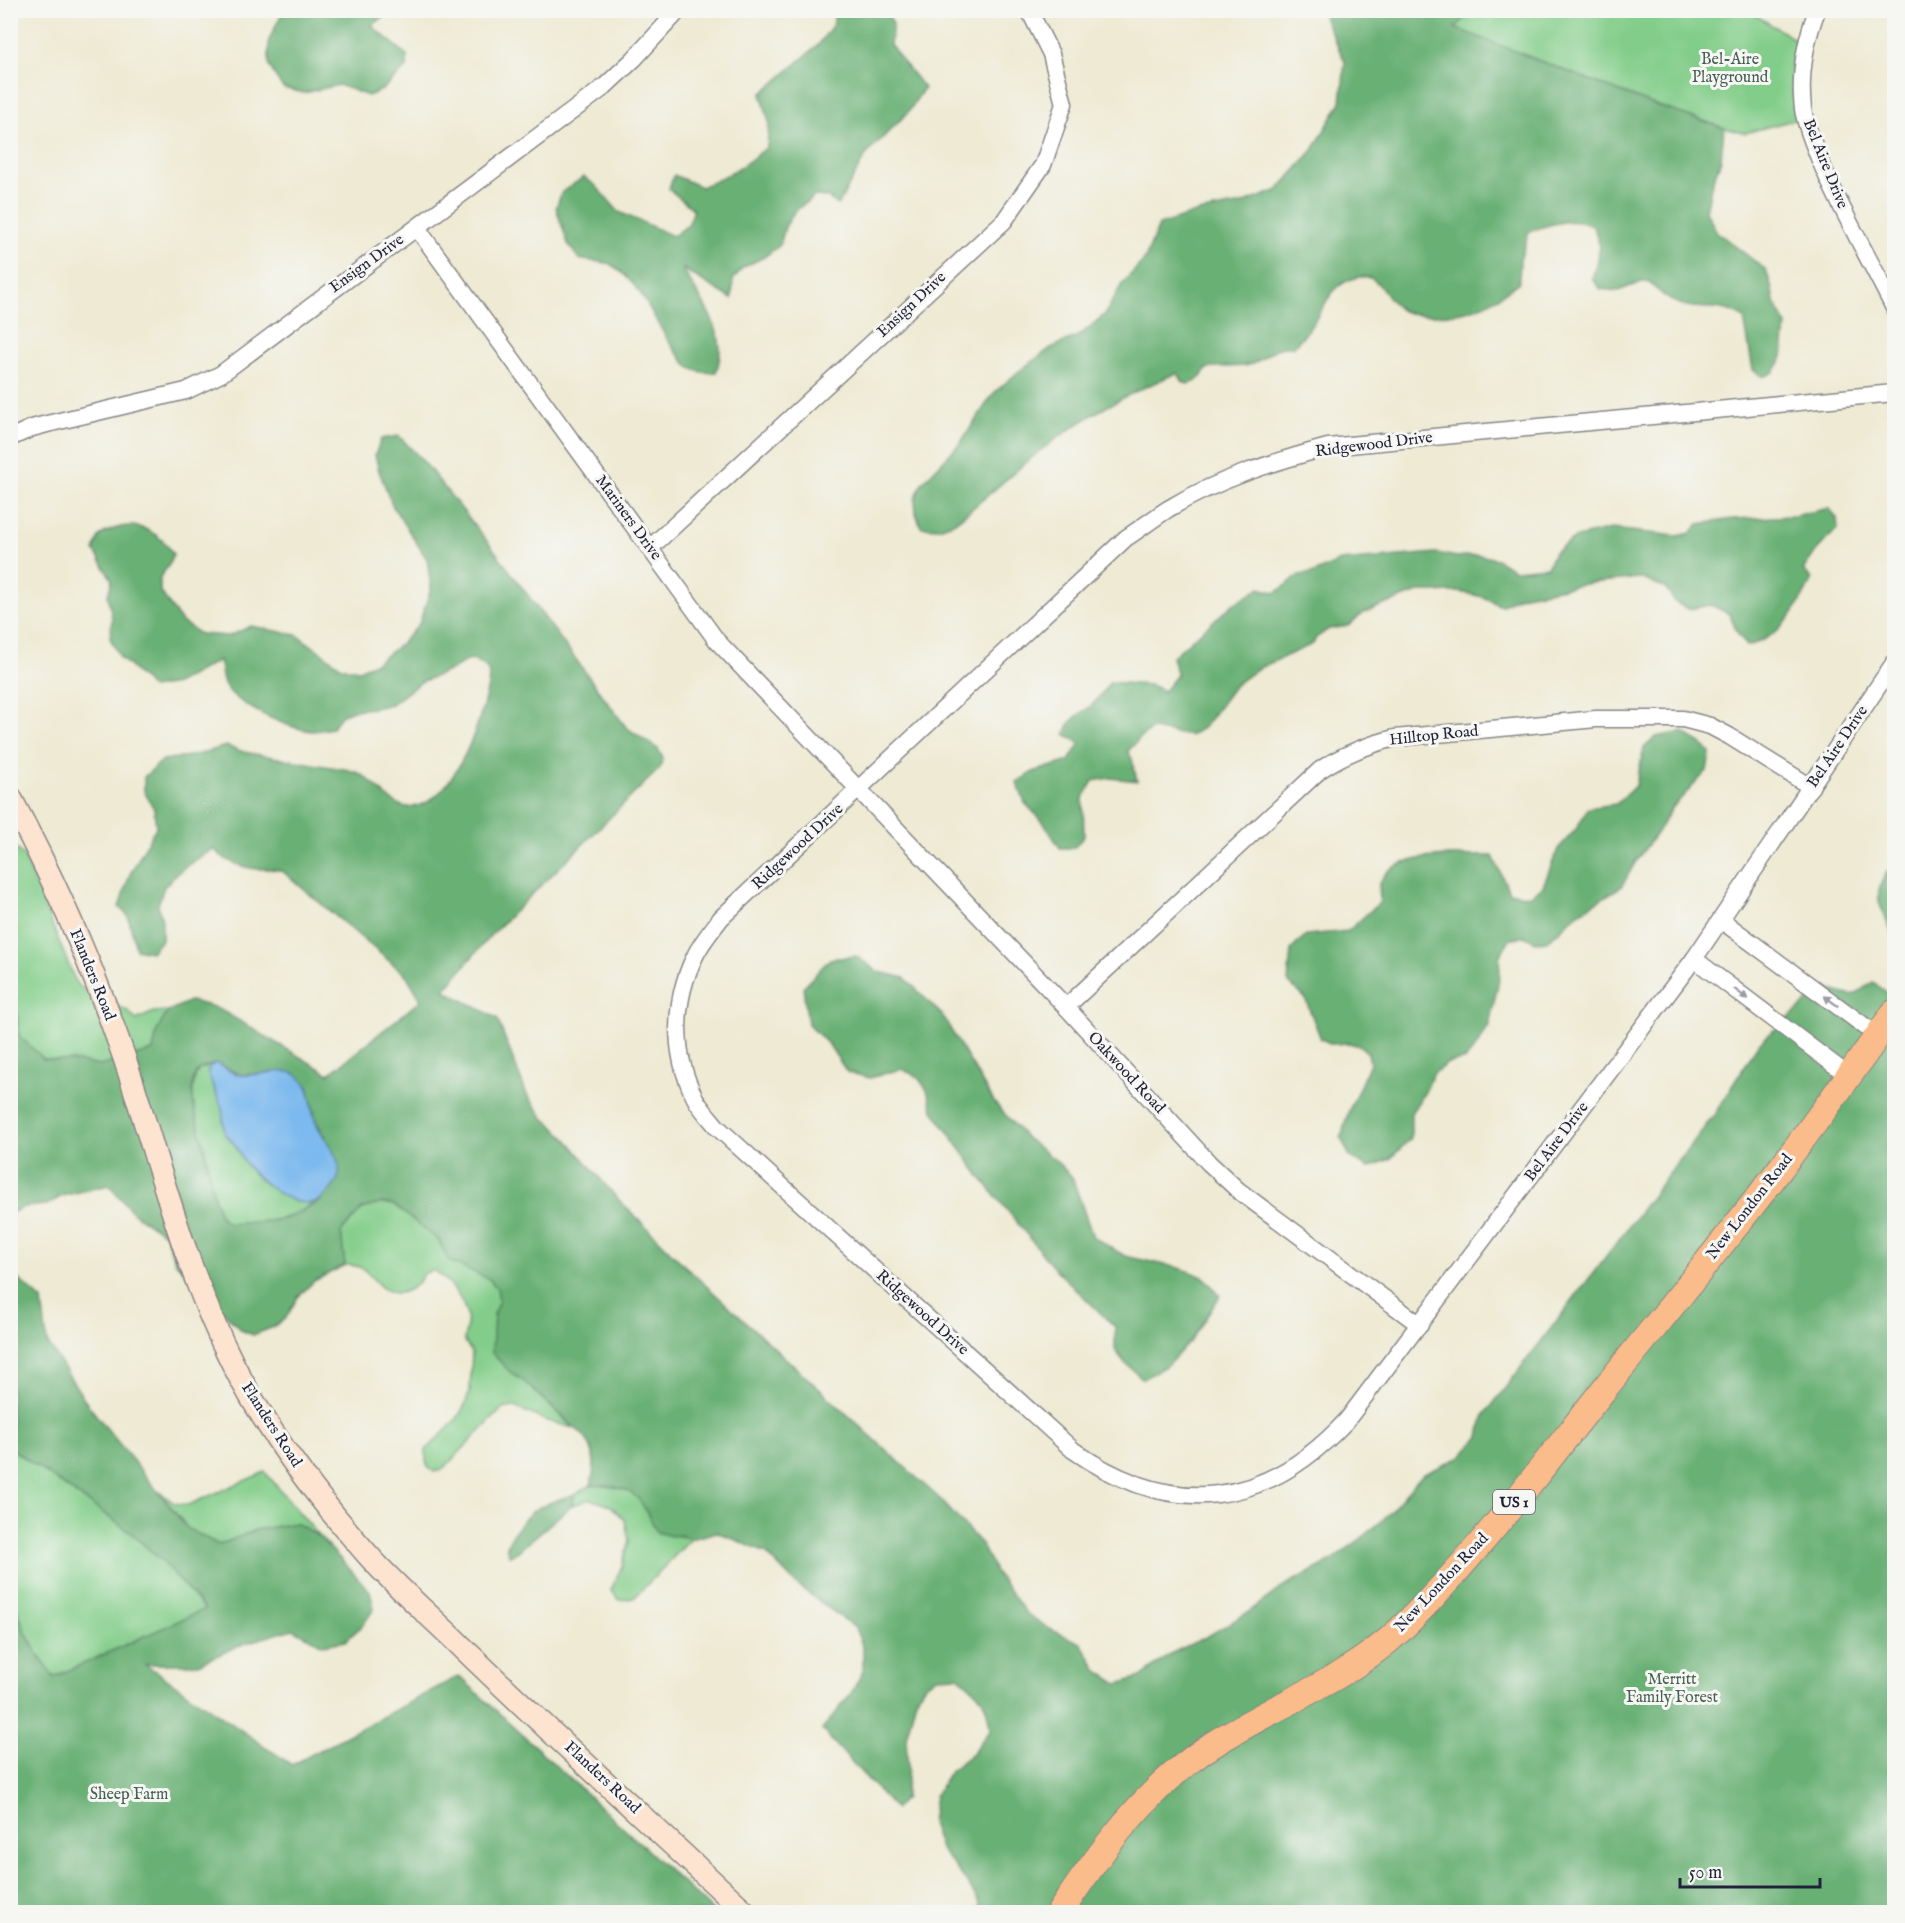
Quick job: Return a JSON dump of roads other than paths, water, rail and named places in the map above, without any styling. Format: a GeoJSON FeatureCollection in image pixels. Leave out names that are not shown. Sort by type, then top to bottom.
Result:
{"type":"FeatureCollection","features":[{"type":"Feature","properties":{"kind":"main road","name":"New London Road"},"geometry":{"type":"LineString","coordinates":[[1060,1912],[1097,1858],[1130,1817],[1170,1776],[1210,1747],[1364,1659],[1396,1633],[1431,1599],[1494,1527],[1778,1172],[1894,1013]]}},
{"type":"Feature","properties":{"kind":"street","name":"Ensign Drive"},"geometry":{"type":"LineString","coordinates":[[10,438],[32,428],[167,396],[207,382],[235,365],[603,88],[634,59],[679,10]]}},
{"type":"Feature","properties":{"kind":"street","name":"Ensign Drive"},"geometry":{"type":"LineString","coordinates":[[650,548],[1004,221],[1043,165],[1064,104],[1051,54],[1029,10]]}},
{"type":"Feature","properties":{"kind":"street","name":"Bel Aire Drive"},"geometry":{"type":"LineString","coordinates":[[1817,10],[1805,46],[1802,81],[1803,111],[1814,147],[1832,188],[1894,308]]}},
{"type":"Feature","properties":{"kind":"street","name":"Mariners Drive"},"geometry":{"type":"LineString","coordinates":[[417,228],[717,641],[860,790]]}},
{"type":"Feature","properties":{"kind":"street","name":"Ridgewood Drive"},"geometry":{"type":"LineString","coordinates":[[1420,1325],[1336,1432],[1310,1456],[1275,1478],[1258,1486],[1222,1494],[1181,1494],[1141,1487],[1108,1473],[1073,1450],[717,1127],[695,1099],[681,1061],[677,1024],[682,987],[696,954],[721,918],[1126,538],[1168,509],[1224,480],[1274,462],[1328,447],[1894,393]]}},
{"type":"Feature","properties":{"kind":"street","name":"Bel Aire Drive"},"geometry":{"type":"LineString","coordinates":[[1420,1325],[1694,959],[1894,663]]}},
{"type":"Feature","properties":{"kind":"street","name":"Hilltop Road"},"geometry":{"type":"LineString","coordinates":[[1066,1007],[1320,770],[1336,758],[1376,743],[1395,738],[1596,719],[1683,720],[1710,726],[1811,787]]}},
{"type":"Feature","properties":{"kind":"street","name":"Oakwood Road"},"geometry":{"type":"LineString","coordinates":[[860,790],[1066,1007],[1209,1163],[1239,1191],[1420,1325]]}},
{"type":"Feature","properties":{"kind":"street","name":"Flanders Road"},"geometry":{"type":"LineString","coordinates":[[10,796],[43,859],[88,963],[122,1050],[175,1222],[204,1298],[231,1361],[261,1415],[302,1474],[368,1555],[500,1684],[745,1912]]}},
{"type":"Feature","properties":{"kind":"street"},"geometry":{"type":"LineString","coordinates":[[1721,920],[1878,1036]]}},
{"type":"Feature","properties":{"kind":"street"},"geometry":{"type":"LineString","coordinates":[[1694,959],[1849,1076]]}},
{"type":"Feature","properties":{"kind":"water"},"geometry":{"type":"Polygon","coordinates":[[[216,1063],[240,1075],[290,1072],[305,1083],[316,1123],[338,1162],[337,1179],[323,1198],[306,1203],[286,1198],[267,1185],[246,1164],[230,1138],[225,1135],[222,1108],[208,1073],[209,1067],[216,1063]]]}},
{"type":"Feature","properties":{"kind":"park label","name":"Bel-Aire Playground"},"geometry":{"type":"Point","coordinates":[1730,69]}},
{"type":"Feature","properties":{"kind":"park label","name":"Merritt Family Forest"},"geometry":{"type":"Point","coordinates":[1672,1689]}},
{"type":"Feature","properties":{"kind":"park label","name":"Sheep Farm"},"geometry":{"type":"Point","coordinates":[129,1795]}}]}
